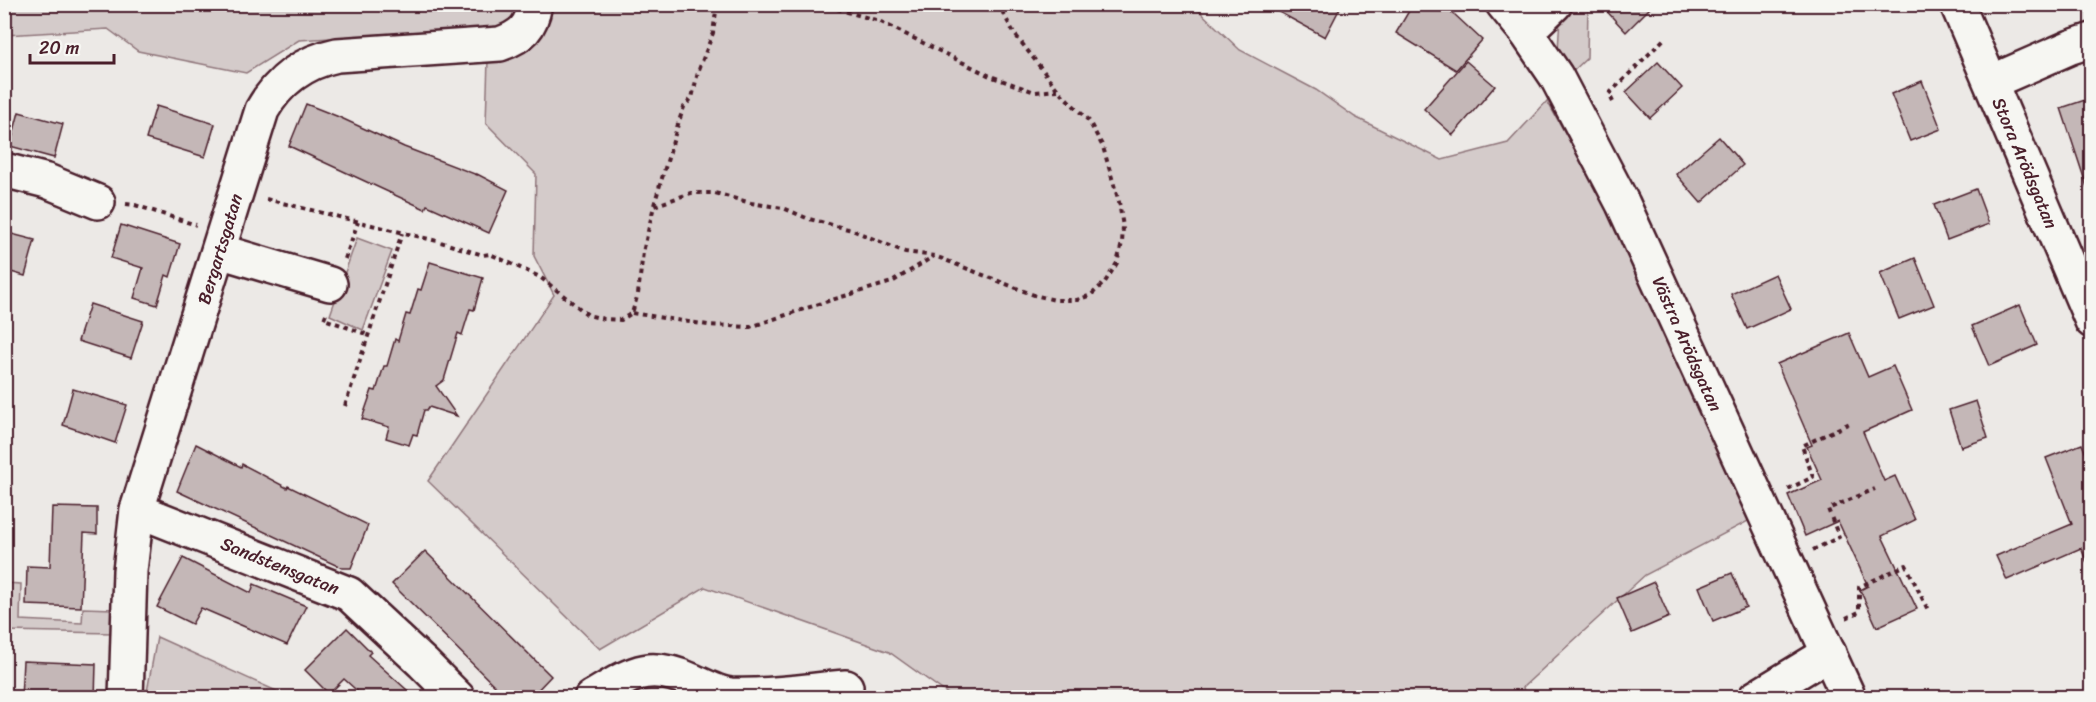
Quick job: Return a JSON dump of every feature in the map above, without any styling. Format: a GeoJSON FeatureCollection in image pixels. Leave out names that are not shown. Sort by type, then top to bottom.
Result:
{"type":"FeatureCollection","features":[{"type":"Feature","properties":{"kind":"street","name":"Bergartsgatan"},"geometry":{"type":"LineString","coordinates":[[126,698],[130,571],[138,510],[262,110],[279,85],[292,74],[323,58],[337,55],[500,44],[521,34],[533,18],[535,4]]}},
{"type":"Feature","properties":{"kind":"street","name":"Västra Arödsgatan"},"geometry":{"type":"LineString","coordinates":[[1503,4],[1526,32],[1556,76],[1623,204],[1849,698]]}},
{"type":"Feature","properties":{"kind":"street"},"geometry":{"type":"LineString","coordinates":[[1526,32],[1555,4]]}},
{"type":"Feature","properties":{"kind":"street","name":"Stora Arödsgatan"},"geometry":{"type":"LineString","coordinates":[[1957,4],[2091,321]]}},
{"type":"Feature","properties":{"kind":"street"},"geometry":{"type":"LineString","coordinates":[[1991,82],[2091,40]]}},
{"type":"Feature","properties":{"kind":"street"},"geometry":{"type":"LineString","coordinates":[[4,170],[47,181],[98,201]]}},
{"type":"Feature","properties":{"kind":"street"},"geometry":{"type":"LineString","coordinates":[[221,242],[330,284]]}},
{"type":"Feature","properties":{"kind":"street","name":"Sandstensgatan"},"geometry":{"type":"LineString","coordinates":[[138,510],[349,594],[458,698]]}},
{"type":"Feature","properties":{"kind":"street"},"geometry":{"type":"LineString","coordinates":[[1755,698],[1824,643]]}},
{"type":"Feature","properties":{"kind":"street"},"geometry":{"type":"LineString","coordinates":[[591,698],[637,672],[661,670],[677,674],[728,695],[846,687]]}},
{"type":"Feature","properties":{"kind":"path"},"geometry":{"type":"LineString","coordinates":[[238,192],[483,255],[490,254],[540,277],[588,315],[621,320],[632,313],[638,294],[643,252],[654,206],[679,121],[684,107],[692,98],[713,33],[717,4]]}},
{"type":"Feature","properties":{"kind":"path"},"geometry":{"type":"LineString","coordinates":[[820,4],[879,21],[932,46],[959,62],[999,79],[1035,92],[1058,90]]}},
{"type":"Feature","properties":{"kind":"path"},"geometry":{"type":"LineString","coordinates":[[654,206],[691,193],[715,194],[783,208],[809,219],[852,230],[905,252],[934,256],[1034,295],[1055,300],[1077,300],[1091,295],[1105,282],[1116,264],[1122,243],[1123,227],[1119,202],[1103,147],[1089,121],[1058,90],[1014,33],[998,4]]}},
{"type":"Feature","properties":{"kind":"path"},"geometry":{"type":"LineString","coordinates":[[1613,102],[1609,94],[1664,39]]}},
{"type":"Feature","properties":{"kind":"path"},"geometry":{"type":"LineString","coordinates":[[98,201],[135,205],[221,242]]}},
{"type":"Feature","properties":{"kind":"path"},"geometry":{"type":"LineString","coordinates":[[345,406],[402,233]]}},
{"type":"Feature","properties":{"kind":"path"},"geometry":{"type":"LineString","coordinates":[[632,313],[708,325],[750,327],[892,282],[934,256]]}},
{"type":"Feature","properties":{"kind":"path"},"geometry":{"type":"LineString","coordinates":[[1759,503],[1812,477],[1802,446],[1852,422]]}},
{"type":"Feature","properties":{"kind":"path"},"geometry":{"type":"LineString","coordinates":[[1787,562],[1839,537],[1828,509],[1875,489]]}},
{"type":"Feature","properties":{"kind":"path"},"geometry":{"type":"LineString","coordinates":[[1824,643],[1859,612],[1859,587],[1906,565],[1929,612]]}},
{"type":"Feature","properties":{"kind":"shaded area"},"geometry":{"type":"Polygon","coordinates":[[[5,4],[1192,4],[1240,50],[1316,90],[1355,117],[1442,160],[1508,143],[1547,101],[1662,305],[1754,518],[1645,575],[1523,687],[1525,697],[952,697],[889,652],[705,587],[600,649],[428,481],[554,295],[534,256],[536,174],[486,123],[489,28],[299,40],[246,73],[138,51],[108,29],[5,35],[5,4]]]}},
{"type":"Feature","properties":{"kind":"shaded area"},"geometry":{"type":"Polygon","coordinates":[[[1572,5],[1588,5],[1587,58],[1569,75],[1558,51],[1560,17],[1572,5]]]}},
{"type":"Feature","properties":{"kind":"shaded area"},"geometry":{"type":"Polygon","coordinates":[[[357,238],[392,251],[363,330],[330,315],[357,238]]]}},
{"type":"Feature","properties":{"kind":"shaded area"},"geometry":{"type":"Polygon","coordinates":[[[4,583],[21,584],[20,620],[82,623],[83,608],[114,609],[113,633],[5,631],[4,583]]]}},
{"type":"Feature","properties":{"kind":"shaded area"},"geometry":{"type":"Polygon","coordinates":[[[157,637],[283,694],[287,697],[146,697],[157,637]]]}},
{"type":"Feature","properties":{"kind":"building"},"geometry":{"type":"Polygon","coordinates":[[[1264,4],[1342,4],[1325,37],[1264,4]]]}},
{"type":"Feature","properties":{"kind":"building"},"geometry":{"type":"Polygon","coordinates":[[[1413,4],[1438,4],[1454,14],[1482,40],[1456,70],[1396,33],[1413,4]]]}},
{"type":"Feature","properties":{"kind":"building"},"geometry":{"type":"Polygon","coordinates":[[[1600,4],[1654,4],[1626,32],[1600,4]]]}},
{"type":"Feature","properties":{"kind":"building"},"geometry":{"type":"Polygon","coordinates":[[[1466,61],[1495,86],[1453,135],[1424,109],[1466,61]]]}},
{"type":"Feature","properties":{"kind":"building"},"geometry":{"type":"Polygon","coordinates":[[[1658,62],[1682,88],[1650,118],[1626,92],[1658,62]]]}},
{"type":"Feature","properties":{"kind":"building"},"geometry":{"type":"Polygon","coordinates":[[[1922,81],[1941,129],[1910,141],[1891,94],[1922,81]]]}},
{"type":"Feature","properties":{"kind":"building"},"geometry":{"type":"Polygon","coordinates":[[[2091,98],[2091,187],[2087,187],[2061,108],[2091,98]]]}},
{"type":"Feature","properties":{"kind":"building"},"geometry":{"type":"Polygon","coordinates":[[[306,104],[404,147],[477,174],[508,190],[489,233],[427,205],[425,209],[289,146],[306,104]]]}},
{"type":"Feature","properties":{"kind":"building"},"geometry":{"type":"Polygon","coordinates":[[[156,106],[215,124],[205,157],[146,139],[156,106]]]}},
{"type":"Feature","properties":{"kind":"building"},"geometry":{"type":"Polygon","coordinates":[[[19,112],[63,124],[54,158],[10,146],[19,112]]]}},
{"type":"Feature","properties":{"kind":"building"},"geometry":{"type":"Polygon","coordinates":[[[1719,137],[1743,165],[1701,203],[1676,174],[1719,137]]]}},
{"type":"Feature","properties":{"kind":"building"},"geometry":{"type":"Polygon","coordinates":[[[1976,189],[1989,224],[1947,240],[1934,205],[1976,189]]]}},
{"type":"Feature","properties":{"kind":"building"},"geometry":{"type":"Polygon","coordinates":[[[121,225],[180,244],[170,277],[166,275],[157,305],[134,298],[143,268],[111,258],[121,225]]]}},
{"type":"Feature","properties":{"kind":"building"},"geometry":{"type":"Polygon","coordinates":[[[4,232],[35,240],[25,276],[4,270],[4,232]]]}},
{"type":"Feature","properties":{"kind":"building"},"geometry":{"type":"Polygon","coordinates":[[[1915,258],[1934,305],[1899,319],[1880,273],[1915,258]]]}},
{"type":"Feature","properties":{"kind":"building"},"geometry":{"type":"Polygon","coordinates":[[[430,262],[483,278],[474,310],[470,309],[462,335],[458,333],[444,380],[436,386],[457,416],[429,407],[424,410],[417,435],[413,434],[409,445],[386,438],[389,427],[362,419],[372,390],[376,391],[384,366],[387,366],[395,339],[398,341],[406,314],[410,315],[418,289],[421,290],[430,262]]]}},
{"type":"Feature","properties":{"kind":"building"},"geometry":{"type":"Polygon","coordinates":[[[1775,274],[1791,309],[1747,329],[1731,294],[1775,274]]]}},
{"type":"Feature","properties":{"kind":"building"},"geometry":{"type":"Polygon","coordinates":[[[90,304],[143,321],[131,358],[78,341],[90,304]]]}},
{"type":"Feature","properties":{"kind":"building"},"geometry":{"type":"Polygon","coordinates":[[[2020,305],[2037,345],[1989,366],[1972,326],[2020,305]]]}},
{"type":"Feature","properties":{"kind":"building"},"geometry":{"type":"Polygon","coordinates":[[[1849,333],[1868,377],[1893,366],[1912,410],[1863,432],[1884,481],[1895,476],[1915,520],[1882,536],[1917,609],[1877,627],[1860,590],[1868,586],[1838,521],[1805,536],[1788,495],[1822,480],[1807,447],[1812,445],[1777,364],[1849,333]]]}},
{"type":"Feature","properties":{"kind":"building"},"geometry":{"type":"Polygon","coordinates":[[[73,389],[127,405],[115,443],[63,425],[73,389]]]}},
{"type":"Feature","properties":{"kind":"building"},"geometry":{"type":"Polygon","coordinates":[[[1976,401],[1988,438],[1961,447],[1949,410],[1976,401]]]}},
{"type":"Feature","properties":{"kind":"building"},"geometry":{"type":"Polygon","coordinates":[[[196,444],[368,525],[351,568],[342,568],[177,491],[196,444]]]}},
{"type":"Feature","properties":{"kind":"building"},"geometry":{"type":"Polygon","coordinates":[[[2082,444],[2091,467],[2091,570],[2081,548],[2007,580],[1996,556],[2072,524],[2046,458],[2082,444]]]}},
{"type":"Feature","properties":{"kind":"building"},"geometry":{"type":"Polygon","coordinates":[[[52,507],[97,508],[97,534],[84,533],[81,607],[26,605],[27,566],[50,567],[52,507]]]}},
{"type":"Feature","properties":{"kind":"building"},"geometry":{"type":"Polygon","coordinates":[[[425,551],[551,676],[530,698],[507,698],[392,584],[425,551]]]}},
{"type":"Feature","properties":{"kind":"building"},"geometry":{"type":"Polygon","coordinates":[[[183,558],[251,593],[254,584],[306,606],[287,645],[201,608],[192,624],[157,607],[183,558]]]}},
{"type":"Feature","properties":{"kind":"building"},"geometry":{"type":"Polygon","coordinates":[[[1732,573],[1746,607],[1713,621],[1699,587],[1732,573]]]}},
{"type":"Feature","properties":{"kind":"building"},"geometry":{"type":"Polygon","coordinates":[[[1654,582],[1669,617],[1632,633],[1617,598],[1654,582]]]}},
{"type":"Feature","properties":{"kind":"building"},"geometry":{"type":"Polygon","coordinates":[[[347,628],[371,652],[368,655],[416,698],[365,698],[344,679],[329,694],[305,670],[347,628]]]}},
{"type":"Feature","properties":{"kind":"building"},"geometry":{"type":"Polygon","coordinates":[[[23,661],[96,664],[95,698],[21,698],[23,661]]]}}]}
